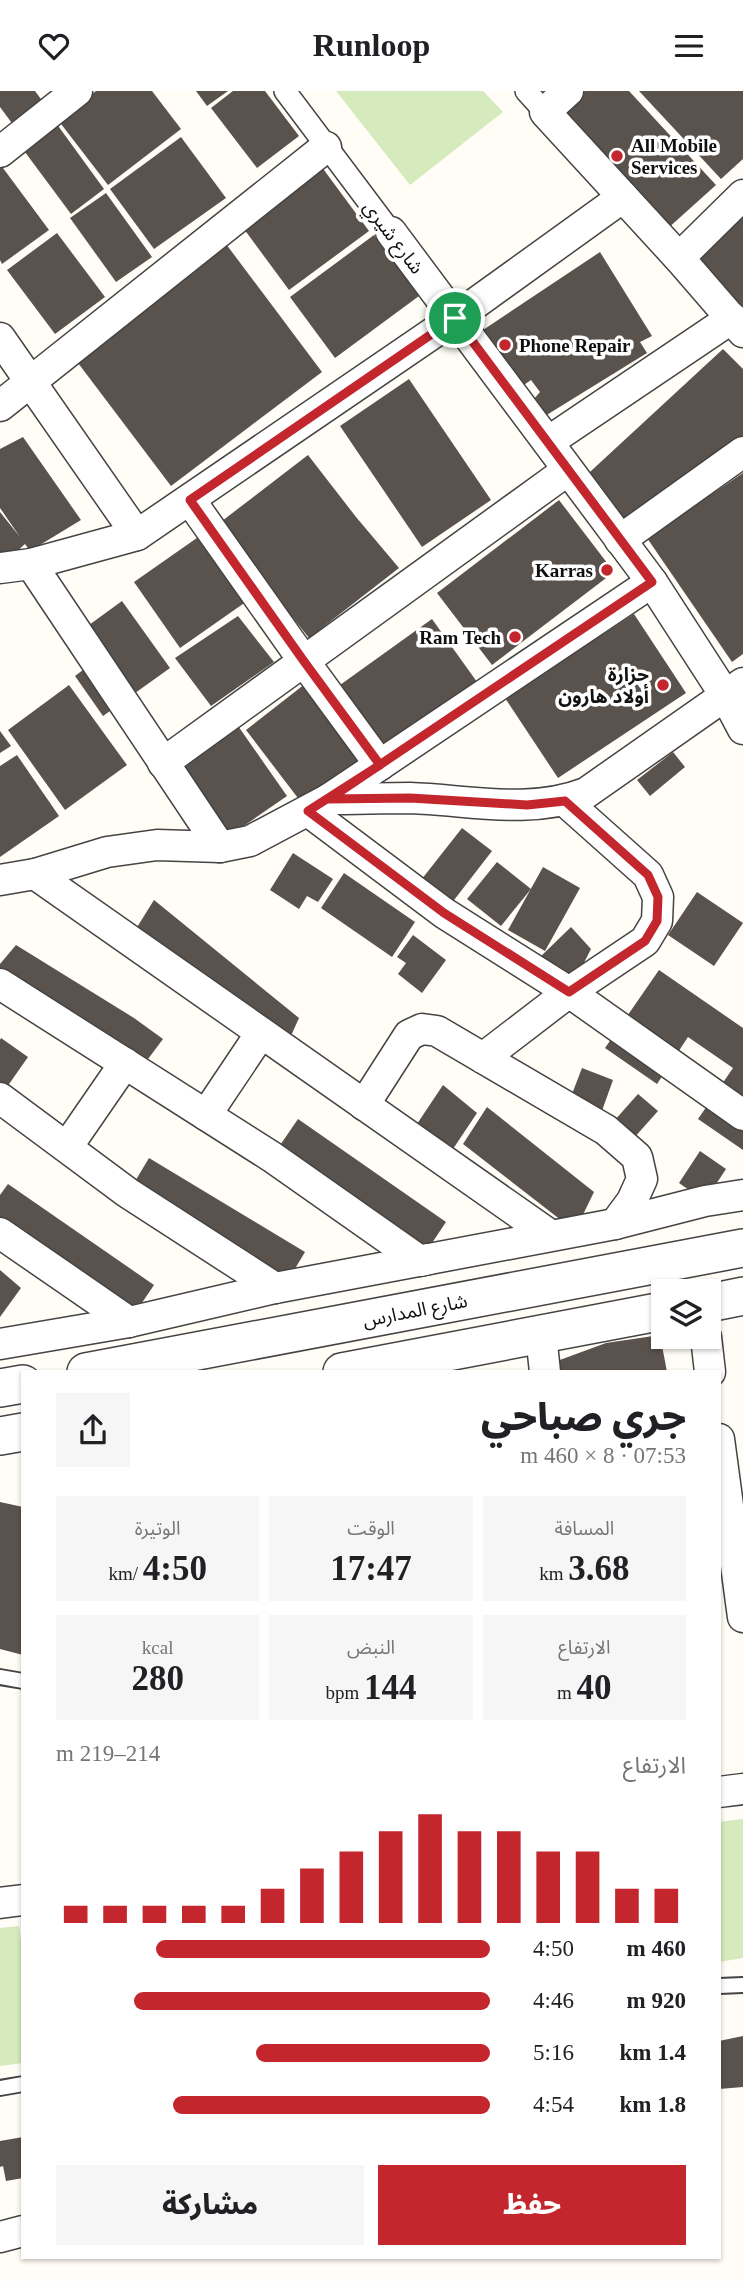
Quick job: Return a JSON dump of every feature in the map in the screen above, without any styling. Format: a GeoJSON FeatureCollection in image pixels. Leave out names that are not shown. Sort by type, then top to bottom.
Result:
{"type":"FeatureCollection","features":[{"type":"Feature","properties":{"kind":"street"},"geometry":{"type":"LineString","coordinates":[[0,152],[77,91]]}},
{"type":"Feature","properties":{"kind":"street","name":"شارع شيري"},"geometry":{"type":"LineString","coordinates":[[285,91],[734,689],[743,729]]}},
{"type":"Feature","properties":{"kind":"street"},"geometry":{"type":"LineString","coordinates":[[548,442],[737,325],[535,102],[568,91]]}},
{"type":"Feature","properties":{"kind":"street"},"geometry":{"type":"LineString","coordinates":[[0,406],[326,147]]}},
{"type":"Feature","properties":{"kind":"street"},"geometry":{"type":"LineString","coordinates":[[679,258],[743,195]]}},
{"type":"Feature","properties":{"kind":"street"},"geometry":{"type":"LineString","coordinates":[[0,568],[31,564],[137,535],[455,318],[623,197]]}},
{"type":"Feature","properties":{"kind":"street"},"geometry":{"type":"LineString","coordinates":[[0,338],[137,535]]}},
{"type":"Feature","properties":{"kind":"street"},"geometry":{"type":"LineString","coordinates":[[620,540],[743,452]]}},
{"type":"Feature","properties":{"kind":"street"},"geometry":{"type":"LineString","coordinates":[[163,762],[569,470]]}},
{"type":"Feature","properties":{"kind":"street"},"geometry":{"type":"LineString","coordinates":[[190,500],[380,765]]}},
{"type":"Feature","properties":{"kind":"street"},"geometry":{"type":"LineString","coordinates":[[31,564],[220,847]]}},
{"type":"Feature","properties":{"kind":"street"},"geometry":{"type":"LineString","coordinates":[[0,880],[35,874],[107,852],[157,845],[220,847],[250,841],[319,805],[652,582]]}},
{"type":"Feature","properties":{"kind":"street"},"geometry":{"type":"LineString","coordinates":[[319,805],[410,798],[527,805],[565,801],[586,793],[734,689]]}},
{"type":"Feature","properties":{"kind":"street"},"geometry":{"type":"LineString","coordinates":[[483,1058],[569,992],[645,941],[657,921],[658,897],[648,875],[565,801]]}},
{"type":"Feature","properties":{"kind":"street"},"geometry":{"type":"LineString","coordinates":[[319,805],[444,913],[569,992],[743,1115]]}},
{"type":"Feature","properties":{"kind":"street"},"geometry":{"type":"LineString","coordinates":[[35,874],[550,1235]]}},
{"type":"Feature","properties":{"kind":"street"},"geometry":{"type":"LineString","coordinates":[[0,984],[272,1157],[420,1261],[429,1259]]}},
{"type":"Feature","properties":{"kind":"street"},"geometry":{"type":"LineString","coordinates":[[364,1105],[409,1035],[422,1029],[437,1031],[606,1130],[637,1157],[642,1179],[632,1201],[615,1224]]}},
{"type":"Feature","properties":{"kind":"street"},"geometry":{"type":"LineString","coordinates":[[206,1115],[261,1033]]}},
{"type":"Feature","properties":{"kind":"street"},"geometry":{"type":"LineString","coordinates":[[67,1147],[125,1063]]}},
{"type":"Feature","properties":{"kind":"street"},"geometry":{"type":"LineString","coordinates":[[0,1098],[128,1193],[275,1288]]}},
{"type":"Feature","properties":{"kind":"street"},"geometry":{"type":"LineString","coordinates":[[0,1344],[129,1322],[275,1288],[615,1224],[705,1201],[743,1195]]}},
{"type":"Feature","properties":{"kind":"street"},"geometry":{"type":"LineString","coordinates":[[0,1233],[129,1322]]}},
{"type":"Feature","properties":{"kind":"street","name":"شارع المدارس"},"geometry":{"type":"LineString","coordinates":[[97,1370],[743,1248]]}},
{"type":"Feature","properties":{"kind":"street"},"geometry":{"type":"LineString","coordinates":[[721,1301],[743,1296]]}},
{"type":"Feature","properties":{"kind":"street"},"geometry":{"type":"LineString","coordinates":[[363,1370],[414,1365],[541,1335],[651,1313]]}},
{"type":"Feature","properties":{"kind":"street"},"geometry":{"type":"LineString","coordinates":[[541,1335],[545,1370]]}},
{"type":"Feature","properties":{"kind":"street"},"geometry":{"type":"LineString","coordinates":[[707,1349],[710,1370]]}},
{"type":"Feature","properties":{"kind":"street"},"geometry":{"type":"LineString","coordinates":[[0,1388],[21,1384]]}},
{"type":"Feature","properties":{"kind":"street"},"geometry":{"type":"LineString","coordinates":[[0,1436],[21,1432]]}},
{"type":"Feature","properties":{"kind":"street"},"geometry":{"type":"LineString","coordinates":[[721,1466],[727,1548],[743,1617]]}},
{"type":"Feature","properties":{"kind":"street"},"geometry":{"type":"LineString","coordinates":[[721,1792],[743,1789]]}},
{"type":"Feature","properties":{"kind":"street"},"geometry":{"type":"LineString","coordinates":[[0,1903],[21,1900]]}},
{"type":"Feature","properties":{"kind":"street"},"geometry":{"type":"LineString","coordinates":[[0,2237],[21,2232]]}},
{"type":"Feature","properties":{"kind":"lane"},"geometry":{"type":"LineString","coordinates":[[0,1677],[21,1681]]}},
{"type":"Feature","properties":{"kind":"lane"},"geometry":{"type":"LineString","coordinates":[[721,1986],[743,1985]]}},
{"type":"Feature","properties":{"kind":"lane"},"geometry":{"type":"LineString","coordinates":[[0,2088],[21,2084]]}},
{"type":"Feature","properties":{"kind":"green space"},"geometry":{"type":"Polygon","coordinates":[[[336,91],[483,91],[503,112],[410,185],[336,91]]]}},
{"type":"Feature","properties":{"kind":"green space"},"geometry":{"type":"Polygon","coordinates":[[[743,1819],[743,1958],[721,1962],[721,1822],[743,1819]]]}},
{"type":"Feature","properties":{"kind":"green space"},"geometry":{"type":"Polygon","coordinates":[[[19,1926],[21,2063],[0,2066],[0,1928],[19,1926]]]}},
{"type":"Feature","properties":{"kind":"building"},"geometry":{"type":"Polygon","coordinates":[[[0,91],[35,91],[46,106],[14,126],[0,107],[0,91]]]}},
{"type":"Feature","properties":{"kind":"building"},"geometry":{"type":"Polygon","coordinates":[[[96,91],[152,91],[181,129],[108,185],[58,120],[96,91]]]}},
{"type":"Feature","properties":{"kind":"building"},"geometry":{"type":"Polygon","coordinates":[[[196,91],[228,91],[207,106],[196,91]]]}},
{"type":"Feature","properties":{"kind":"building"},"geometry":{"type":"Polygon","coordinates":[[[233,91],[265,91],[299,136],[257,168],[211,108],[233,91]]]}},
{"type":"Feature","properties":{"kind":"building"},"geometry":{"type":"Polygon","coordinates":[[[585,91],[629,91],[716,185],[666,230],[557,118],[585,91]]]}},
{"type":"Feature","properties":{"kind":"building"},"geometry":{"type":"Polygon","coordinates":[[[639,91],[743,91],[743,159],[721,179],[639,91]]]}},
{"type":"Feature","properties":{"kind":"building"},"geometry":{"type":"Polygon","coordinates":[[[56,123],[104,189],[71,214],[22,148],[56,123]]]}},
{"type":"Feature","properties":{"kind":"building"},"geometry":{"type":"Polygon","coordinates":[[[181,137],[226,198],[154,249],[110,189],[181,137]]]}},
{"type":"Feature","properties":{"kind":"building"},"geometry":{"type":"Polygon","coordinates":[[[0,164],[49,230],[2,264],[0,260],[0,164]]]}},
{"type":"Feature","properties":{"kind":"building"},"geometry":{"type":"Polygon","coordinates":[[[321,166],[369,231],[289,290],[241,225],[321,166]]]}},
{"type":"Feature","properties":{"kind":"building"},"geometry":{"type":"Polygon","coordinates":[[[106,193],[152,257],[116,282],[70,218],[106,193]]]}},
{"type":"Feature","properties":{"kind":"building"},"geometry":{"type":"Polygon","coordinates":[[[740,215],[743,218],[743,316],[691,259],[740,215]]]}},
{"type":"Feature","properties":{"kind":"building"},"geometry":{"type":"Polygon","coordinates":[[[57,233],[105,297],[55,334],[7,270],[57,233]]]}},
{"type":"Feature","properties":{"kind":"building"},"geometry":{"type":"Polygon","coordinates":[[[374,235],[419,296],[335,358],[290,297],[374,235]]]}},
{"type":"Feature","properties":{"kind":"building"},"geometry":{"type":"Polygon","coordinates":[[[226,244],[322,372],[171,486],[75,359],[226,244]]]}},
{"type":"Feature","properties":{"kind":"building"},"geometry":{"type":"Polygon","coordinates":[[[600,252],[652,336],[640,342],[647,353],[545,416],[534,399],[540,392],[531,380],[521,387],[483,330],[600,252]]]}},
{"type":"Feature","properties":{"kind":"building"},"geometry":{"type":"Polygon","coordinates":[[[723,349],[743,369],[743,437],[631,532],[578,483],[723,349]]]}},
{"type":"Feature","properties":{"kind":"building"},"geometry":{"type":"Polygon","coordinates":[[[409,379],[491,500],[422,547],[340,426],[409,379]]]}},
{"type":"Feature","properties":{"kind":"building"},"geometry":{"type":"Polygon","coordinates":[[[23,437],[81,520],[30,551],[25,544],[5,562],[0,561],[0,512],[20,537],[0,508],[0,449],[23,437]]]}},
{"type":"Feature","properties":{"kind":"building"},"geometry":{"type":"Polygon","coordinates":[[[308,455],[399,568],[309,638],[263,580],[209,531],[308,455]]]}},
{"type":"Feature","properties":{"kind":"building"},"geometry":{"type":"Polygon","coordinates":[[[743,473],[743,654],[732,662],[647,538],[743,473]]]}},
{"type":"Feature","properties":{"kind":"building"},"geometry":{"type":"Polygon","coordinates":[[[559,500],[614,572],[492,665],[437,593],[559,500]]]}},
{"type":"Feature","properties":{"kind":"building"},"geometry":{"type":"Polygon","coordinates":[[[204,533],[250,599],[180,648],[134,582],[204,533]]]}},
{"type":"Feature","properties":{"kind":"building"},"geometry":{"type":"Polygon","coordinates":[[[122,601],[170,668],[103,716],[75,676],[108,651],[89,625],[122,601]]]}},
{"type":"Feature","properties":{"kind":"building"},"geometry":{"type":"Polygon","coordinates":[[[634,614],[686,693],[558,778],[505,698],[634,614]]]}},
{"type":"Feature","properties":{"kind":"building"},"geometry":{"type":"Polygon","coordinates":[[[238,616],[274,662],[211,706],[175,658],[238,616]]]}},
{"type":"Feature","properties":{"kind":"building"},"geometry":{"type":"Polygon","coordinates":[[[432,619],[477,682],[378,753],[333,690],[432,619]]]}},
{"type":"Feature","properties":{"kind":"building"},"geometry":{"type":"Polygon","coordinates":[[[310,680],[368,756],[304,806],[246,730],[310,680]]]}},
{"type":"Feature","properties":{"kind":"building"},"geometry":{"type":"Polygon","coordinates":[[[69,685],[127,765],[65,810],[8,730],[69,685]]]}},
{"type":"Feature","properties":{"kind":"building"},"geometry":{"type":"Polygon","coordinates":[[[236,723],[287,796],[222,841],[171,769],[236,723]]]}},
{"type":"Feature","properties":{"kind":"building"},"geometry":{"type":"Polygon","coordinates":[[[0,731],[11,746],[0,753],[0,731]]]}},
{"type":"Feature","properties":{"kind":"building"},"geometry":{"type":"Polygon","coordinates":[[[673,752],[685,767],[650,796],[637,780],[673,752]]]}},
{"type":"Feature","properties":{"kind":"building"},"geometry":{"type":"Polygon","coordinates":[[[17,755],[59,816],[0,857],[0,766],[17,755]]]}},
{"type":"Feature","properties":{"kind":"building"},"geometry":{"type":"Polygon","coordinates":[[[462,828],[492,851],[444,913],[414,889],[462,828]]]}},
{"type":"Feature","properties":{"kind":"building"},"geometry":{"type":"Polygon","coordinates":[[[293,853],[333,879],[318,902],[307,896],[299,909],[270,890],[293,853]]]}},
{"type":"Feature","properties":{"kind":"building"},"geometry":{"type":"Polygon","coordinates":[[[497,862],[531,889],[501,926],[467,899],[497,862]]]}},
{"type":"Feature","properties":{"kind":"building"},"geometry":{"type":"Polygon","coordinates":[[[543,867],[580,888],[545,951],[508,930],[543,867]]]}},
{"type":"Feature","properties":{"kind":"building"},"geometry":{"type":"Polygon","coordinates":[[[344,873],[415,922],[392,957],[321,908],[344,873]]]}},
{"type":"Feature","properties":{"kind":"building"},"geometry":{"type":"Polygon","coordinates":[[[697,892],[743,923],[714,966],[668,935],[697,892]]]}},
{"type":"Feature","properties":{"kind":"building"},"geometry":{"type":"Polygon","coordinates":[[[154,900],[299,1018],[285,1049],[129,940],[154,900]]]}},
{"type":"Feature","properties":{"kind":"building"},"geometry":{"type":"Polygon","coordinates":[[[571,927],[591,949],[569,992],[537,960],[571,927]]]}},
{"type":"Feature","properties":{"kind":"building"},"geometry":{"type":"Polygon","coordinates":[[[413,935],[446,960],[422,993],[398,974],[406,963],[397,957],[413,935]]]}},
{"type":"Feature","properties":{"kind":"building"},"geometry":{"type":"Polygon","coordinates":[[[16,945],[163,1039],[136,1075],[0,984],[0,964],[16,945]]]}},
{"type":"Feature","properties":{"kind":"building"},"geometry":{"type":"Polygon","coordinates":[[[659,970],[743,1028],[743,1150],[698,1119],[733,1068],[688,1037],[657,1084],[605,1048],[659,970]]]}},
{"type":"Feature","properties":{"kind":"building"},"geometry":{"type":"Polygon","coordinates":[[[1,1038],[28,1057],[0,1097],[0,1040],[1,1038]]]}},
{"type":"Feature","properties":{"kind":"building"},"geometry":{"type":"Polygon","coordinates":[[[582,1068],[613,1080],[599,1119],[567,1107],[582,1068]]]}},
{"type":"Feature","properties":{"kind":"building"},"geometry":{"type":"Polygon","coordinates":[[[443,1085],[477,1113],[451,1152],[413,1130],[443,1085]]]}},
{"type":"Feature","properties":{"kind":"building"},"geometry":{"type":"Polygon","coordinates":[[[638,1094],[658,1111],[625,1148],[606,1130],[638,1094]]]}},
{"type":"Feature","properties":{"kind":"building"},"geometry":{"type":"Polygon","coordinates":[[[487,1107],[594,1192],[575,1231],[463,1144],[487,1107]]]}},
{"type":"Feature","properties":{"kind":"building"},"geometry":{"type":"Polygon","coordinates":[[[298,1119],[446,1222],[420,1261],[272,1157],[298,1119]]]}},
{"type":"Feature","properties":{"kind":"building"},"geometry":{"type":"Polygon","coordinates":[[[700,1151],[726,1169],[705,1201],[679,1183],[700,1151]]]}},
{"type":"Feature","properties":{"kind":"building"},"geometry":{"type":"Polygon","coordinates":[[[149,1158],[305,1252],[284,1287],[128,1193],[149,1158]]]}},
{"type":"Feature","properties":{"kind":"building"},"geometry":{"type":"Polygon","coordinates":[[[8,1184],[154,1285],[129,1322],[0,1233],[0,1195],[8,1184]]]}},
{"type":"Feature","properties":{"kind":"building"},"geometry":{"type":"Polygon","coordinates":[[[0,1270],[21,1288],[0,1317],[0,1270]]]}},
{"type":"Feature","properties":{"kind":"building"},"geometry":{"type":"Polygon","coordinates":[[[651,1336],[651,1349],[663,1349],[667,1370],[559,1370],[557,1361],[606,1343],[651,1336]]]}},
{"type":"Feature","properties":{"kind":"building"},"geometry":{"type":"Polygon","coordinates":[[[0,1502],[21,1507],[21,1654],[0,1649],[0,1502]]]}},
{"type":"Feature","properties":{"kind":"building"},"geometry":{"type":"Polygon","coordinates":[[[743,2036],[743,2087],[721,2089],[721,2041],[743,2036]]]}},
{"type":"Feature","properties":{"kind":"building"},"geometry":{"type":"Polygon","coordinates":[[[21,2137],[21,2178],[6,2181],[3,2166],[0,2167],[0,2141],[21,2137]]]}},
{"type":"Feature","properties":{"kind":"place","name":"All Mobile Services"},"geometry":{"type":"Point","coordinates":[617,156]}},
{"type":"Feature","properties":{"kind":"place","name":"Phone Repair"},"geometry":{"type":"Point","coordinates":[505,345]}},
{"type":"Feature","properties":{"kind":"place","name":"Karras"},"geometry":{"type":"Point","coordinates":[607,570]}},
{"type":"Feature","properties":{"kind":"place","name":"Ram Tech"},"geometry":{"type":"Point","coordinates":[515,637]}},
{"type":"Feature","properties":{"kind":"place","name":"جزارة أولاد هارون"},"geometry":{"type":"Point","coordinates":[663,685]}},
{"type":"Feature","properties":{"kind":"route"},"geometry":{"type":"LineString","coordinates":[[455,318],[190,500],[303,660],[380,765],[329,799],[308,811],[444,913],[569,992],[645,941],[657,921],[658,897],[648,875],[565,801],[527,805],[410,798],[329,799],[652,582],[455,318]]}}]}
